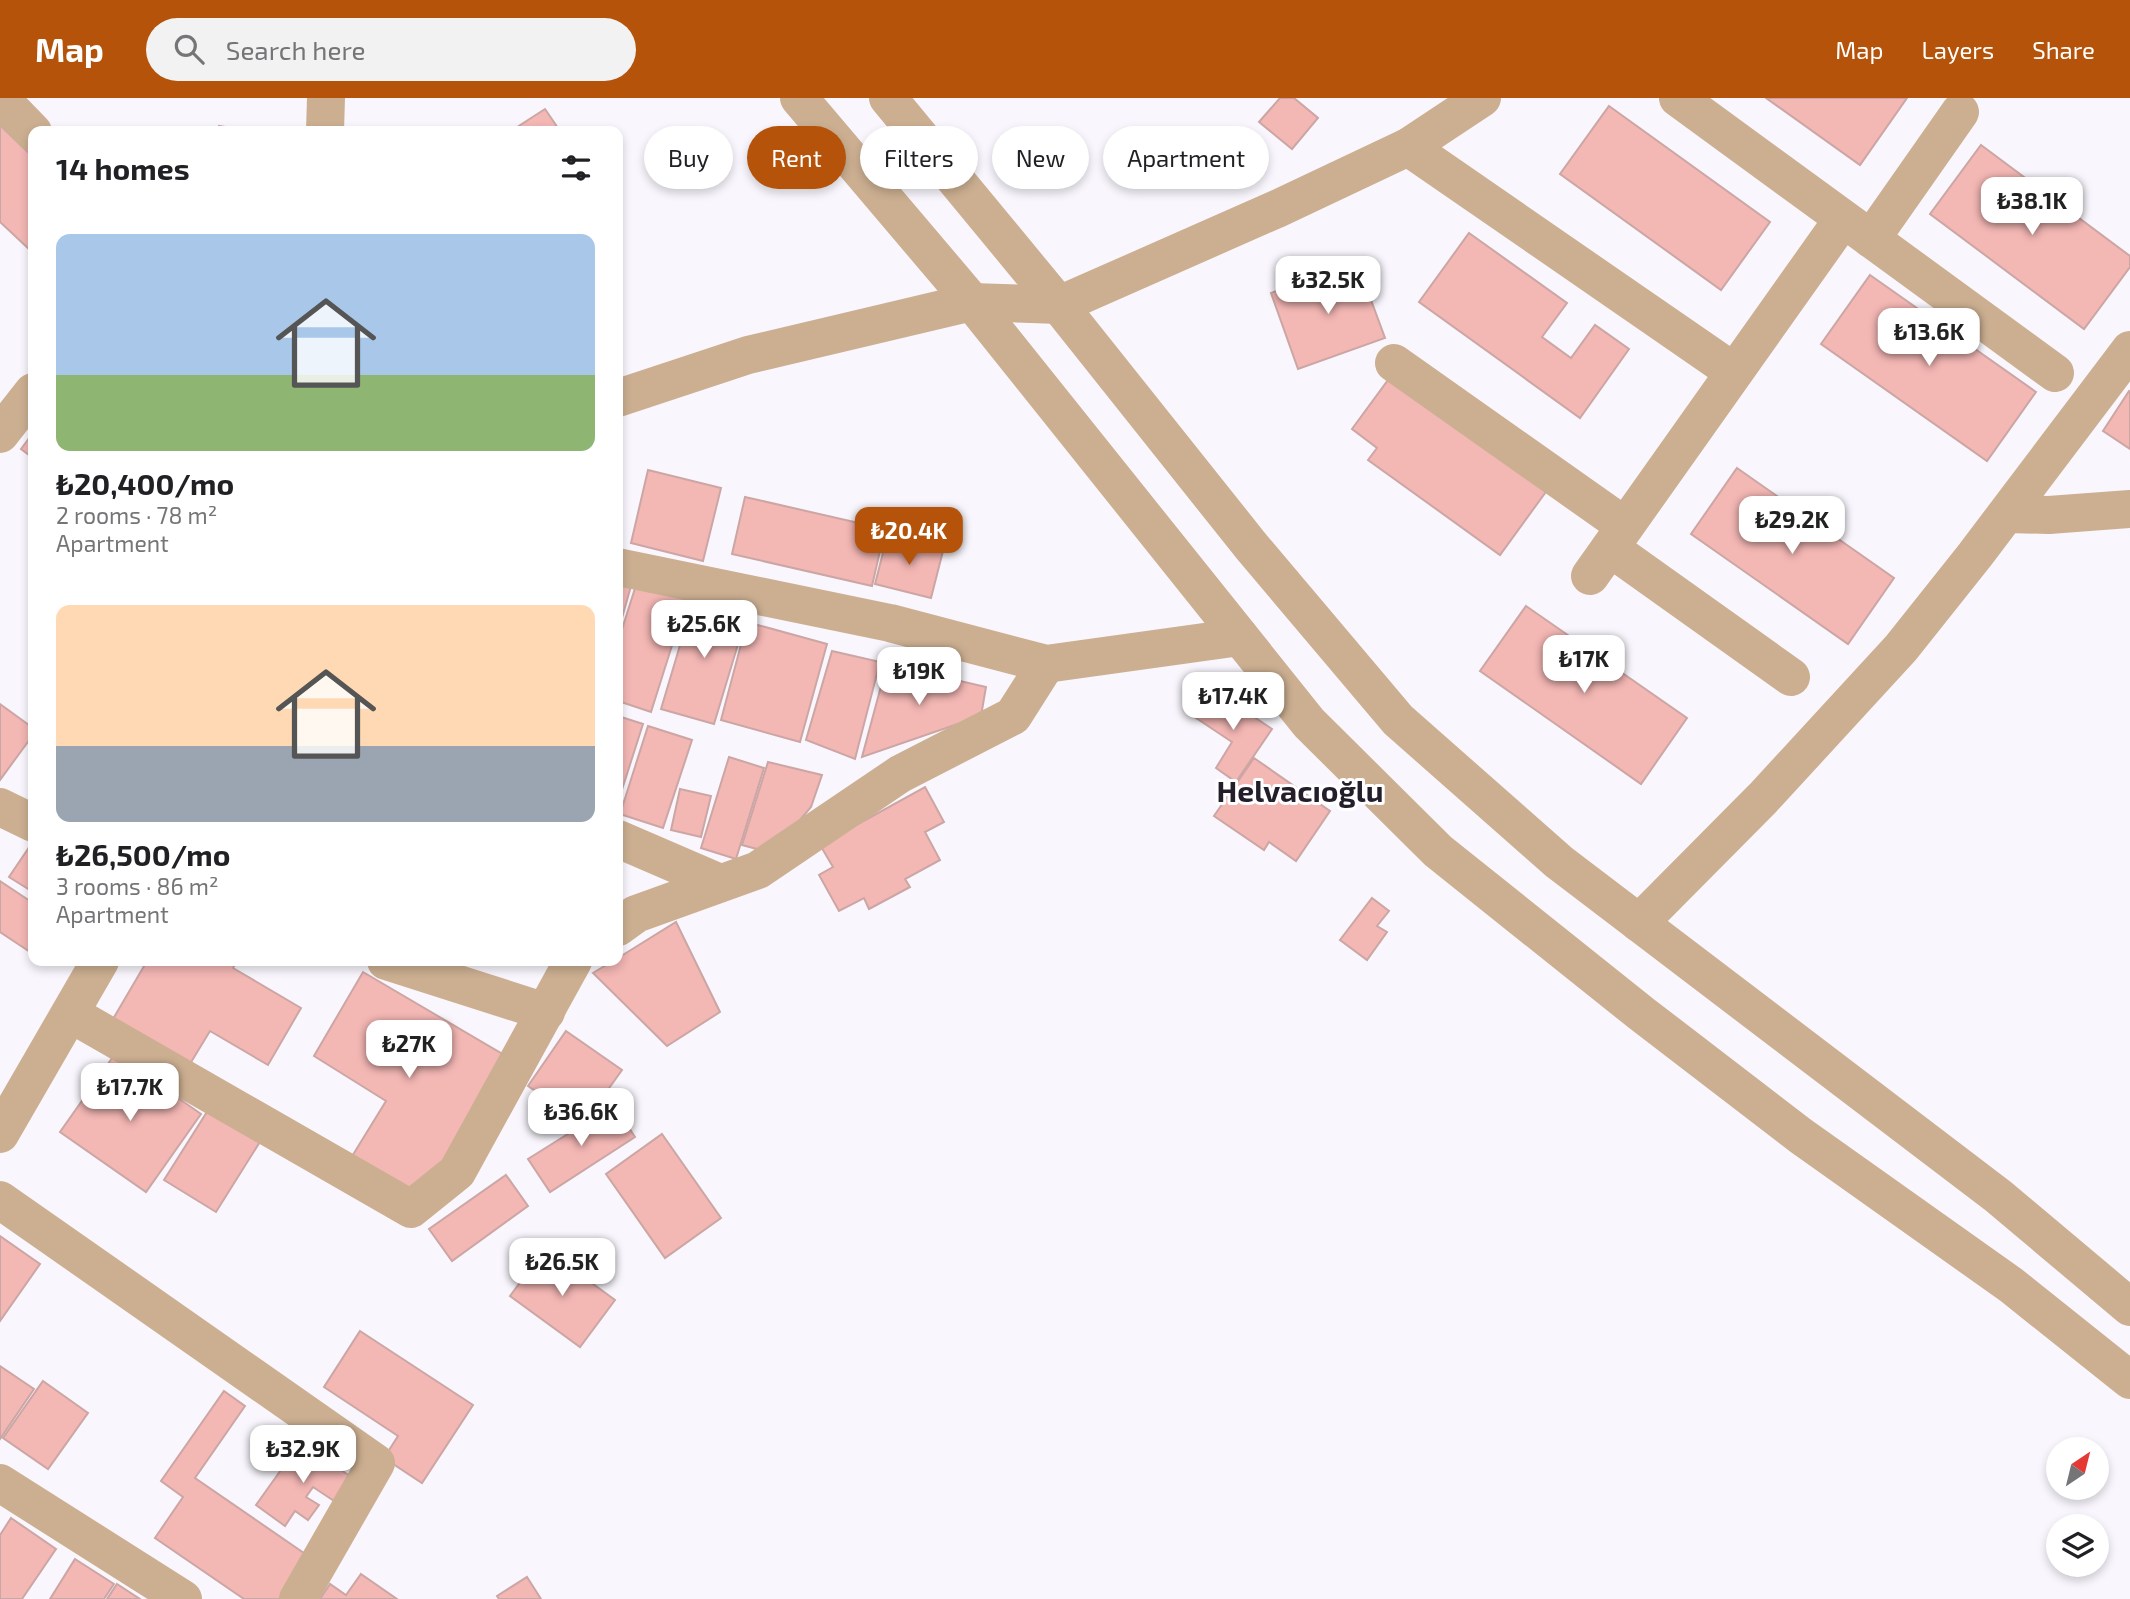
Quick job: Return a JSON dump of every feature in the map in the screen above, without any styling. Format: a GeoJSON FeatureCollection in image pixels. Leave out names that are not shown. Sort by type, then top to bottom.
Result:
{"type":"FeatureCollection","features":[{"type":"Feature","properties":{"kind":"street"},"geometry":{"type":"LineString","coordinates":[[0,98],[28,127]]}},
{"type":"Feature","properties":{"kind":"street"},"geometry":{"type":"LineString","coordinates":[[325,126],[326,98]]}},
{"type":"Feature","properties":{"kind":"street"},"geometry":{"type":"LineString","coordinates":[[799,98],[972,302],[1310,723],[1438,851],[1642,1014],[1801,1136],[2011,1285],[2130,1380]]}},
{"type":"Feature","properties":{"kind":"street"},"geometry":{"type":"LineString","coordinates":[[888,98],[1059,305],[1251,546],[1398,720],[1559,862],[1998,1196],[2130,1307]]}},
{"type":"Feature","properties":{"kind":"street"},"geometry":{"type":"LineString","coordinates":[[623,396],[748,355],[972,302],[1059,305],[1279,208],[1408,147],[1482,98]]}},
{"type":"Feature","properties":{"kind":"street"},"geometry":{"type":"LineString","coordinates":[[1678,98],[2055,373]]}},
{"type":"Feature","properties":{"kind":"street"},"geometry":{"type":"LineString","coordinates":[[1608,550],[1734,372],[1960,112]]}},
{"type":"Feature","properties":{"kind":"street"},"geometry":{"type":"LineString","coordinates":[[1408,147],[1734,372]]}},
{"type":"Feature","properties":{"kind":"street"},"geometry":{"type":"LineString","coordinates":[[1639,923],[1763,798],[1901,648],[2007,514],[2130,350]]}},
{"type":"Feature","properties":{"kind":"street"},"geometry":{"type":"LineString","coordinates":[[1394,363],[1608,550],[1791,677]]}},
{"type":"Feature","properties":{"kind":"street"},"geometry":{"type":"LineString","coordinates":[[0,434],[28,399]]}},
{"type":"Feature","properties":{"kind":"street"},"geometry":{"type":"LineString","coordinates":[[2007,514],[2049,515],[2130,509]]}},
{"type":"Feature","properties":{"kind":"street"},"geometry":{"type":"LineString","coordinates":[[623,568],[890,623],[1046,664],[1240,638]]}},
{"type":"Feature","properties":{"kind":"street"},"geometry":{"type":"LineString","coordinates":[[623,924],[636,915],[758,870],[900,774],[1013,716],[1046,664]]}},
{"type":"Feature","properties":{"kind":"street"},"geometry":{"type":"LineString","coordinates":[[623,841],[720,883]]}},
{"type":"Feature","properties":{"kind":"street"},"geometry":{"type":"LineString","coordinates":[[0,1134],[97,966]]}},
{"type":"Feature","properties":{"kind":"street"},"geometry":{"type":"LineString","coordinates":[[401,966],[546,1013]]}},
{"type":"Feature","properties":{"kind":"street"},"geometry":{"type":"LineString","coordinates":[[71,1014],[411,1209],[457,1172],[570,966]]}},
{"type":"Feature","properties":{"kind":"street"},"geometry":{"type":"LineString","coordinates":[[0,1200],[376,1463],[298,1599]]}},
{"type":"Feature","properties":{"kind":"street"},"geometry":{"type":"LineString","coordinates":[[0,1483],[183,1599]]}},
{"type":"Feature","properties":{"kind":"building"},"geometry":{"type":"Polygon","coordinates":[[[1280,98],[1294,98],[1318,118],[1292,149],[1269,130],[1269,126],[1259,122],[1280,98]]]}},
{"type":"Feature","properties":{"kind":"building"},"geometry":{"type":"Polygon","coordinates":[[[1766,98],[1907,98],[1860,165],[1766,98]]]}},
{"type":"Feature","properties":{"kind":"building"},"geometry":{"type":"Polygon","coordinates":[[[1609,106],[1770,222],[1721,290],[1560,174],[1609,106]]]}},
{"type":"Feature","properties":{"kind":"building"},"geometry":{"type":"Polygon","coordinates":[[[545,109],[557,126],[519,126],[545,109]]]}},
{"type":"Feature","properties":{"kind":"building"},"geometry":{"type":"Polygon","coordinates":[[[0,125],[28,152],[28,248],[0,222],[0,125]]]}},
{"type":"Feature","properties":{"kind":"building"},"geometry":{"type":"Polygon","coordinates":[[[1981,145],[2130,256],[2130,267],[2084,329],[1930,214],[1981,145]]]}},
{"type":"Feature","properties":{"kind":"building"},"geometry":{"type":"Polygon","coordinates":[[[1469,233],[1567,303],[1542,337],[1571,358],[1595,325],[1629,349],[1580,418],[1419,302],[1469,233]]]}},
{"type":"Feature","properties":{"kind":"building"},"geometry":{"type":"Polygon","coordinates":[[[1357,262],[1385,338],[1298,369],[1271,293],[1357,262]]]}},
{"type":"Feature","properties":{"kind":"building"},"geometry":{"type":"Polygon","coordinates":[[[1870,275],[2036,392],[1987,461],[1821,344],[1870,275]]]}},
{"type":"Feature","properties":{"kind":"building"},"geometry":{"type":"Polygon","coordinates":[[[1391,376],[1548,489],[1500,555],[1368,460],[1377,448],[1352,429],[1391,376]]]}},
{"type":"Feature","properties":{"kind":"building"},"geometry":{"type":"Polygon","coordinates":[[[2130,392],[2130,449],[2103,431],[2130,392]]]}},
{"type":"Feature","properties":{"kind":"building"},"geometry":{"type":"Polygon","coordinates":[[[28,440],[28,454],[21,449],[28,440]]]}},
{"type":"Feature","properties":{"kind":"building"},"geometry":{"type":"Polygon","coordinates":[[[1737,468],[1894,578],[1848,644],[1691,534],[1737,468]]]}},
{"type":"Feature","properties":{"kind":"building"},"geometry":{"type":"Polygon","coordinates":[[[648,470],[721,488],[703,561],[631,543],[648,470]]]}},
{"type":"Feature","properties":{"kind":"building"},"geometry":{"type":"Polygon","coordinates":[[[745,497],[885,529],[872,586],[732,554],[745,497]]]}},
{"type":"Feature","properties":{"kind":"building"},"geometry":{"type":"Polygon","coordinates":[[[887,537],[943,551],[931,598],[875,584],[887,537]]]}},
{"type":"Feature","properties":{"kind":"building"},"geometry":{"type":"Polygon","coordinates":[[[637,582],[687,598],[651,712],[623,703],[623,626],[637,582]]]}},
{"type":"Feature","properties":{"kind":"building"},"geometry":{"type":"Polygon","coordinates":[[[623,584],[631,586],[623,614],[623,584]]]}},
{"type":"Feature","properties":{"kind":"building"},"geometry":{"type":"Polygon","coordinates":[[[695,595],[748,611],[714,724],[661,709],[695,595]]]}},
{"type":"Feature","properties":{"kind":"building"},"geometry":{"type":"Polygon","coordinates":[[[1526,606],[1687,718],[1641,784],[1480,671],[1526,606]]]}},
{"type":"Feature","properties":{"kind":"building"},"geometry":{"type":"Polygon","coordinates":[[[747,622],[827,644],[800,742],[721,720],[747,622]]]}},
{"type":"Feature","properties":{"kind":"building"},"geometry":{"type":"Polygon","coordinates":[[[832,651],[880,662],[855,759],[806,740],[832,651]]]}},
{"type":"Feature","properties":{"kind":"building"},"geometry":{"type":"Polygon","coordinates":[[[887,664],[986,687],[981,716],[862,757],[887,664]]]}},
{"type":"Feature","properties":{"kind":"building"},"geometry":{"type":"Polygon","coordinates":[[[1211,688],[1272,729],[1236,782],[1216,768],[1232,742],[1193,716],[1211,688]]]}},
{"type":"Feature","properties":{"kind":"building"},"geometry":{"type":"Polygon","coordinates":[[[0,704],[28,724],[28,742],[0,780],[0,704]]]}},
{"type":"Feature","properties":{"kind":"building"},"geometry":{"type":"Polygon","coordinates":[[[623,718],[643,724],[623,786],[623,718]]]}},
{"type":"Feature","properties":{"kind":"building"},"geometry":{"type":"Polygon","coordinates":[[[648,726],[692,740],[663,828],[623,815],[623,805],[648,726]]]}},
{"type":"Feature","properties":{"kind":"building"},"geometry":{"type":"Polygon","coordinates":[[[729,757],[764,768],[736,859],[701,848],[729,757]]]}},
{"type":"Feature","properties":{"kind":"building"},"geometry":{"type":"Polygon","coordinates":[[[1254,758],[1330,811],[1296,861],[1269,842],[1264,850],[1214,816],[1254,758]]]}},
{"type":"Feature","properties":{"kind":"building"},"geometry":{"type":"Polygon","coordinates":[[[768,762],[822,775],[811,807],[772,853],[742,845],[768,762]]]}},
{"type":"Feature","properties":{"kind":"building"},"geometry":{"type":"Polygon","coordinates":[[[925,787],[944,822],[925,832],[940,860],[905,879],[910,887],[869,909],[864,898],[839,911],[819,875],[833,867],[820,845],[925,787]]]}},
{"type":"Feature","properties":{"kind":"building"},"geometry":{"type":"Polygon","coordinates":[[[680,789],[711,796],[701,837],[671,830],[680,789]]]}},
{"type":"Feature","properties":{"kind":"building"},"geometry":{"type":"Polygon","coordinates":[[[28,849],[28,889],[9,877],[28,849]]]}},
{"type":"Feature","properties":{"kind":"building"},"geometry":{"type":"Polygon","coordinates":[[[0,881],[28,900],[28,951],[0,932],[0,881]]]}},
{"type":"Feature","properties":{"kind":"building"},"geometry":{"type":"Polygon","coordinates":[[[1372,898],[1389,911],[1377,926],[1387,932],[1367,960],[1340,940],[1372,898]]]}},
{"type":"Feature","properties":{"kind":"building"},"geometry":{"type":"Polygon","coordinates":[[[676,922],[720,1012],[667,1046],[593,973],[605,966],[623,966],[623,955],[676,922]]]}},
{"type":"Feature","properties":{"kind":"building"},"geometry":{"type":"Polygon","coordinates":[[[144,966],[234,966],[233,968],[301,1008],[268,1065],[210,1031],[190,1064],[113,1019],[144,966]]]}},
{"type":"Feature","properties":{"kind":"building"},"geometry":{"type":"Polygon","coordinates":[[[363,972],[511,1059],[453,1150],[411,1199],[351,1158],[386,1101],[314,1056],[363,972]]]}},
{"type":"Feature","properties":{"kind":"building"},"geometry":{"type":"Polygon","coordinates":[[[566,1031],[622,1070],[594,1109],[581,1100],[576,1106],[565,1098],[559,1107],[528,1086],[566,1031]]]}},
{"type":"Feature","properties":{"kind":"building"},"geometry":{"type":"Polygon","coordinates":[[[115,1054],[201,1114],[146,1192],[60,1132],[115,1054]]]}},
{"type":"Feature","properties":{"kind":"building"},"geometry":{"type":"Polygon","coordinates":[[[212,1104],[263,1137],[216,1212],[164,1180],[212,1104]]]}},
{"type":"Feature","properties":{"kind":"building"},"geometry":{"type":"Polygon","coordinates":[[[614,1105],[635,1137],[550,1192],[528,1159],[614,1105]]]}},
{"type":"Feature","properties":{"kind":"building"},"geometry":{"type":"Polygon","coordinates":[[[662,1134],[721,1218],[665,1258],[606,1174],[662,1134]]]}},
{"type":"Feature","properties":{"kind":"building"},"geometry":{"type":"Polygon","coordinates":[[[506,1175],[528,1206],[452,1261],[429,1229],[506,1175]]]}},
{"type":"Feature","properties":{"kind":"building"},"geometry":{"type":"Polygon","coordinates":[[[0,1236],[40,1264],[0,1321],[0,1236]]]}},
{"type":"Feature","properties":{"kind":"building"},"geometry":{"type":"Polygon","coordinates":[[[545,1249],[615,1300],[580,1347],[510,1296],[545,1249]]]}},
{"type":"Feature","properties":{"kind":"building"},"geometry":{"type":"Polygon","coordinates":[[[360,1331],[473,1405],[422,1483],[384,1458],[398,1436],[324,1387],[360,1331]]]}},
{"type":"Feature","properties":{"kind":"building"},"geometry":{"type":"Polygon","coordinates":[[[0,1366],[34,1389],[0,1439],[0,1366]]]}},
{"type":"Feature","properties":{"kind":"building"},"geometry":{"type":"Polygon","coordinates":[[[43,1381],[88,1413],[48,1469],[3,1438],[43,1381]]]}},
{"type":"Feature","properties":{"kind":"building"},"geometry":{"type":"Polygon","coordinates":[[[224,1391],[245,1406],[195,1478],[314,1560],[287,1599],[244,1599],[155,1538],[183,1497],[161,1481],[224,1391]]]}},
{"type":"Feature","properties":{"kind":"building"},"geometry":{"type":"Polygon","coordinates":[[[301,1442],[354,1479],[337,1503],[313,1487],[306,1497],[319,1505],[308,1520],[295,1511],[285,1526],[256,1505],[301,1442]]]}},
{"type":"Feature","properties":{"kind":"building"},"geometry":{"type":"Polygon","coordinates":[[[11,1518],[56,1549],[22,1599],[0,1599],[0,1535],[11,1518]]]}},
{"type":"Feature","properties":{"kind":"building"},"geometry":{"type":"Polygon","coordinates":[[[75,1559],[114,1584],[104,1599],[50,1599],[75,1559]]]}},
{"type":"Feature","properties":{"kind":"building"},"geometry":{"type":"Polygon","coordinates":[[[361,1574],[397,1599],[320,1599],[330,1584],[346,1595],[361,1574]]]}},
{"type":"Feature","properties":{"kind":"building"},"geometry":{"type":"Polygon","coordinates":[[[527,1577],[541,1599],[499,1599],[497,1596],[527,1577]]]}},
{"type":"Feature","properties":{"kind":"building"},"geometry":{"type":"Polygon","coordinates":[[[117,1584],[140,1599],[107,1599],[117,1584]]]}},
{"type":"Feature","properties":{"kind":"district","name":"Helvacıoğlu"},"geometry":{"type":"Point","coordinates":[1300,792]}}]}
